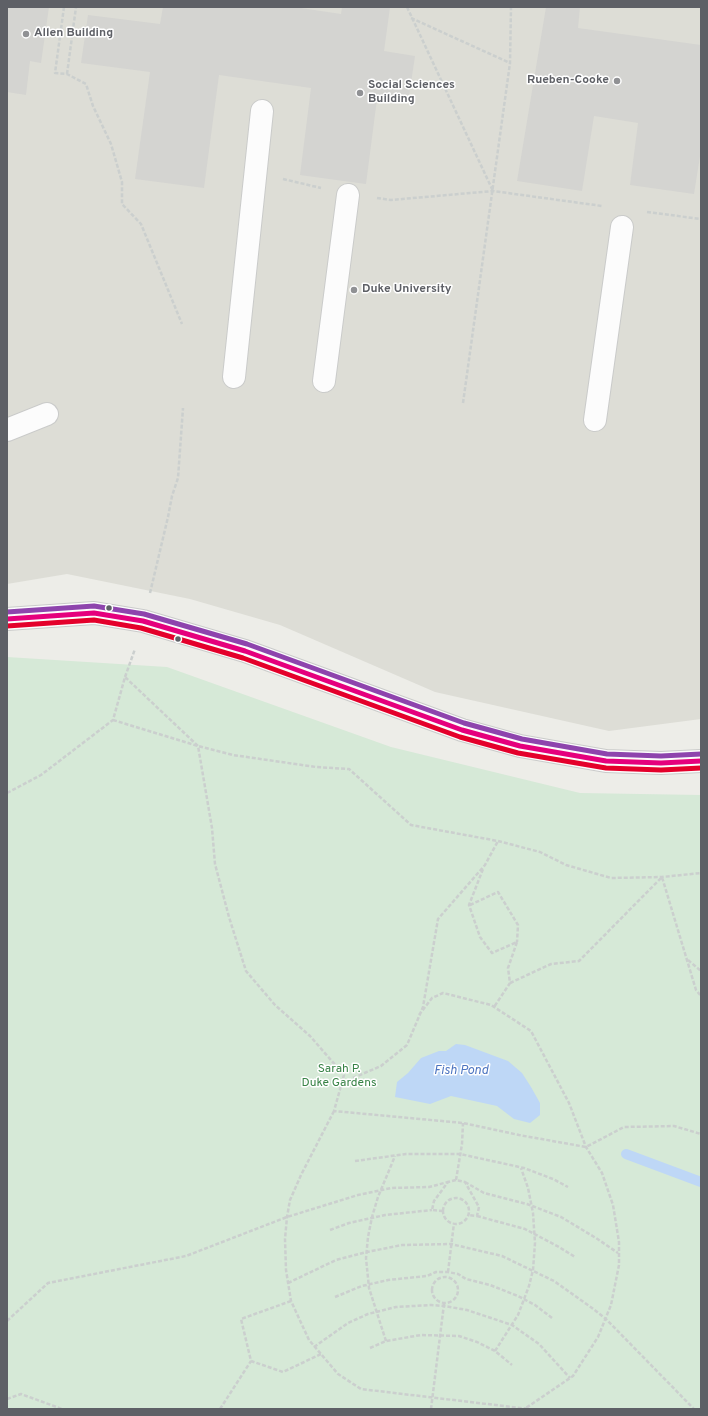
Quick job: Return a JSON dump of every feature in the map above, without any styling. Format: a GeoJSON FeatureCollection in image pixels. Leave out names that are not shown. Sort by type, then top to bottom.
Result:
{"type":"FeatureCollection","features":[{"type":"Feature","properties":{"kind":"street"},"geometry":{"type":"LineString","coordinates":[[234,377],[262,110]]}},
{"type":"Feature","properties":{"kind":"street"},"geometry":{"type":"LineString","coordinates":[[324,381],[348,195]]}},
{"type":"Feature","properties":{"kind":"street"},"geometry":{"type":"LineString","coordinates":[[595,420],[622,227]]}},
{"type":"Feature","properties":{"kind":"street"},"geometry":{"type":"LineString","coordinates":[[7,430],[47,414]]}},
{"type":"Feature","properties":{"kind":"street"},"geometry":{"type":"LineString","coordinates":[[7,619],[94,613],[143,621],[245,651],[462,730],[520,746],[606,761],[661,763],[701,761]]}},
{"type":"Feature","properties":{"kind":"path"},"geometry":{"type":"LineString","coordinates":[[64,7],[55,72],[67,74],[86,84],[93,106],[111,144],[122,182],[122,204],[141,224],[182,324]]}},
{"type":"Feature","properties":{"kind":"path"},"geometry":{"type":"LineString","coordinates":[[67,74],[76,7]]}},
{"type":"Feature","properties":{"kind":"path"},"geometry":{"type":"LineString","coordinates":[[407,7],[493,191]]}},
{"type":"Feature","properties":{"kind":"path"},"geometry":{"type":"LineString","coordinates":[[463,403],[510,63],[511,7]]}},
{"type":"Feature","properties":{"kind":"path"},"geometry":{"type":"LineString","coordinates":[[411,18],[510,63]]}},
{"type":"Feature","properties":{"kind":"path"},"geometry":{"type":"LineString","coordinates":[[255,172],[348,195],[391,200],[493,191],[608,207]]}},
{"type":"Feature","properties":{"kind":"path"},"geometry":{"type":"LineString","coordinates":[[639,211],[701,219]]}},
{"type":"Feature","properties":{"kind":"path"},"geometry":{"type":"LineString","coordinates":[[7,793],[40,775],[113,720],[143,621],[172,496],[178,478],[183,408]]}},
{"type":"Feature","properties":{"kind":"path"},"geometry":{"type":"LineString","coordinates":[[125,677],[198,746],[212,828],[215,864],[228,917],[246,971],[275,1005],[310,1036],[344,1076],[334,1110],[290,1200],[287,1217],[285,1239],[286,1270],[291,1301],[309,1340],[338,1374],[361,1389],[527,1409],[573,1376],[598,1337],[606,1319],[611,1305],[619,1265],[619,1242],[613,1205],[602,1173],[586,1146],[568,1103],[531,1031],[494,1007],[443,992],[432,998],[420,1015]]}},
{"type":"Feature","properties":{"kind":"path"},"geometry":{"type":"LineString","coordinates":[[113,720],[233,755],[316,767],[349,769],[411,825],[498,841],[540,852],[566,864],[611,878],[662,877],[701,873]]}},
{"type":"Feature","properties":{"kind":"path"},"geometry":{"type":"LineString","coordinates":[[353,1078],[381,1066],[408,1045],[423,1007],[438,919],[483,867],[498,841]]}},
{"type":"Feature","properties":{"kind":"path"},"geometry":{"type":"LineString","coordinates":[[483,867],[470,905],[480,937],[492,953],[517,942]]}},
{"type":"Feature","properties":{"kind":"path"},"geometry":{"type":"LineString","coordinates":[[662,877],[696,990],[701,996]]}},
{"type":"Feature","properties":{"kind":"path"},"geometry":{"type":"LineString","coordinates":[[494,1007],[510,984],[551,964],[579,961],[662,877]]}},
{"type":"Feature","properties":{"kind":"path"},"geometry":{"type":"LineString","coordinates":[[470,905],[498,892],[518,925],[517,942],[508,968],[510,984]]}},
{"type":"Feature","properties":{"kind":"path"},"geometry":{"type":"LineString","coordinates":[[687,960],[701,971]]}},
{"type":"Feature","properties":{"kind":"path"},"geometry":{"type":"LineString","coordinates":[[334,1110],[463,1123],[519,1135],[586,1146],[624,1127],[674,1126],[701,1134]]}},
{"type":"Feature","properties":{"kind":"path"},"geometry":{"type":"LineString","coordinates":[[456,1180],[463,1123]]}},
{"type":"Feature","properties":{"kind":"path"},"geometry":{"type":"LineString","coordinates":[[354,1161],[395,1155],[460,1154],[521,1168],[553,1179],[568,1187]]}},
{"type":"Feature","properties":{"kind":"path"},"geometry":{"type":"LineString","coordinates":[[386,1341],[376,1312],[369,1284],[366,1268],[366,1252],[372,1217],[395,1155]]}},
{"type":"Feature","properties":{"kind":"path"},"geometry":{"type":"LineString","coordinates":[[495,1351],[512,1325],[525,1300],[533,1270],[534,1234],[531,1206],[528,1188],[521,1168]]}},
{"type":"Feature","properties":{"kind":"path"},"geometry":{"type":"LineString","coordinates":[[7,1321],[48,1283],[186,1256],[287,1217],[358,1195],[391,1188],[429,1187],[456,1180],[465,1182],[484,1193],[531,1206],[561,1217],[618,1253]]}},
{"type":"Feature","properties":{"kind":"path"},"geometry":{"type":"LineString","coordinates":[[432,1210],[434,1201],[448,1182]]}},
{"type":"Feature","properties":{"kind":"path"},"geometry":{"type":"LineString","coordinates":[[465,1182],[479,1207],[477,1216]]}},
{"type":"Feature","properties":{"kind":"path"},"geometry":{"type":"LineString","coordinates":[[454,1198],[458,1198],[466,1202],[468,1206],[468,1215],[463,1222],[454,1223],[446,1219],[443,1211],[446,1202],[454,1198]]}},
{"type":"Feature","properties":{"kind":"path"},"geometry":{"type":"LineString","coordinates":[[330,1230],[348,1223],[372,1217],[432,1210],[443,1211]]}},
{"type":"Feature","properties":{"kind":"path"},"geometry":{"type":"LineString","coordinates":[[468,1215],[477,1216],[525,1230],[575,1257]]}},
{"type":"Feature","properties":{"kind":"path"},"geometry":{"type":"LineString","coordinates":[[447,1276],[454,1223]]}},
{"type":"Feature","properties":{"kind":"path"},"geometry":{"type":"LineString","coordinates":[[288,1283],[336,1260],[402,1244],[451,1244],[502,1256],[554,1280],[606,1319],[694,1409]]}},
{"type":"Feature","properties":{"kind":"path"},"geometry":{"type":"LineString","coordinates":[[335,1297],[369,1284],[388,1280],[427,1276],[436,1272],[448,1272],[458,1274],[466,1279],[490,1285],[525,1300],[536,1305],[552,1318]]}},
{"type":"Feature","properties":{"kind":"path"},"geometry":{"type":"LineString","coordinates":[[447,1276],[452,1278],[458,1285],[458,1291],[454,1300],[444,1305],[435,1299],[431,1290],[434,1282],[438,1278],[447,1276]]}},
{"type":"Feature","properties":{"kind":"path"},"geometry":{"type":"LineString","coordinates":[[220,1409],[251,1360],[241,1319],[291,1301]]}},
{"type":"Feature","properties":{"kind":"path"},"geometry":{"type":"LineString","coordinates":[[314,1347],[348,1323],[376,1312],[396,1307],[444,1305],[467,1310],[512,1325],[539,1344],[570,1378]]}},
{"type":"Feature","properties":{"kind":"path"},"geometry":{"type":"LineString","coordinates":[[431,1409],[444,1305]]}},
{"type":"Feature","properties":{"kind":"path"},"geometry":{"type":"LineString","coordinates":[[370,1348],[386,1341],[421,1334],[459,1336],[477,1342],[495,1351],[512,1365]]}},
{"type":"Feature","properties":{"kind":"path"},"geometry":{"type":"LineString","coordinates":[[251,1360],[283,1372],[321,1354]]}},
{"type":"Feature","properties":{"kind":"path"},"geometry":{"type":"LineString","coordinates":[[7,1399],[21,1394],[62,1409]]}},
{"type":"Feature","properties":{"kind":"shaded area","name":"Duke University"},"geometry":{"type":"Polygon","coordinates":[[[7,7],[701,7],[701,719],[609,731],[435,692],[280,625],[190,599],[67,574],[7,584],[7,7]]]}},
{"type":"Feature","properties":{"kind":"green space","name":"Sarah P. Duke Gardens"},"geometry":{"type":"Polygon","coordinates":[[[7,657],[167,667],[391,747],[580,793],[701,795],[701,1409],[7,1409],[7,657]]]}},
{"type":"Feature","properties":{"kind":"water","name":"Fish Pond"},"geometry":{"type":"Polygon","coordinates":[[[456,1044],[465,1045],[508,1061],[522,1073],[531,1087],[540,1103],[540,1115],[530,1123],[514,1119],[497,1106],[451,1096],[430,1104],[395,1097],[397,1082],[408,1073],[421,1058],[439,1051],[446,1051],[456,1044]]]}},
{"type":"Feature","properties":{"kind":"building","name":"Allen Building"},"geometry":{"type":"Polygon","coordinates":[[[7,7],[49,7],[41,63],[30,61],[26,95],[7,92],[7,7]]]}},
{"type":"Feature","properties":{"kind":"building","name":"Social Sciences Building"},"geometry":{"type":"Polygon","coordinates":[[[163,7],[294,7],[341,14],[342,7],[390,7],[384,51],[415,56],[408,103],[377,99],[366,184],[300,175],[311,88],[219,75],[204,188],[135,179],[150,72],[81,63],[88,15],[160,24],[163,7]]]}},
{"type":"Feature","properties":{"kind":"building","name":"Rueben-Cooke"},"geometry":{"type":"Polygon","coordinates":[[[546,7],[580,7],[578,28],[701,45],[701,150],[694,194],[630,185],[638,123],[594,116],[582,191],[517,181],[546,7]]]}},
{"type":"Feature","properties":{"kind":"waterway"},"geometry":{"type":"LineString","coordinates":[[626,1154],[701,1182]]}},
{"type":"Feature","properties":{"kind":"transit line"},"geometry":{"type":"LineString","coordinates":[[7,612],[94,606],[144,614],[247,644],[464,723],[522,739],[607,754],[661,756],[701,754]]}},
{"type":"Feature","properties":{"kind":"transit line"},"geometry":{"type":"LineString","coordinates":[[7,619],[94,613],[143,621],[245,651],[462,730],[520,746],[606,761],[661,763],[701,761]]}},
{"type":"Feature","properties":{"kind":"transit line"},"geometry":{"type":"LineString","coordinates":[[7,626],[94,620],[141,628],[243,658],[460,737],[518,753],[606,768],[661,770],[701,768]]}},
{"type":"Feature","properties":{"kind":"place","name":"Allen Building"},"geometry":{"type":"Point","coordinates":[26,34]}},
{"type":"Feature","properties":{"kind":"place","name":"Rueben-Cooke"},"geometry":{"type":"Point","coordinates":[617,81]}},
{"type":"Feature","properties":{"kind":"place","name":"Social Sciences Building"},"geometry":{"type":"Point","coordinates":[360,93]}},
{"type":"Feature","properties":{"kind":"place","name":"Duke University"},"geometry":{"type":"Point","coordinates":[354,290]}}]}
